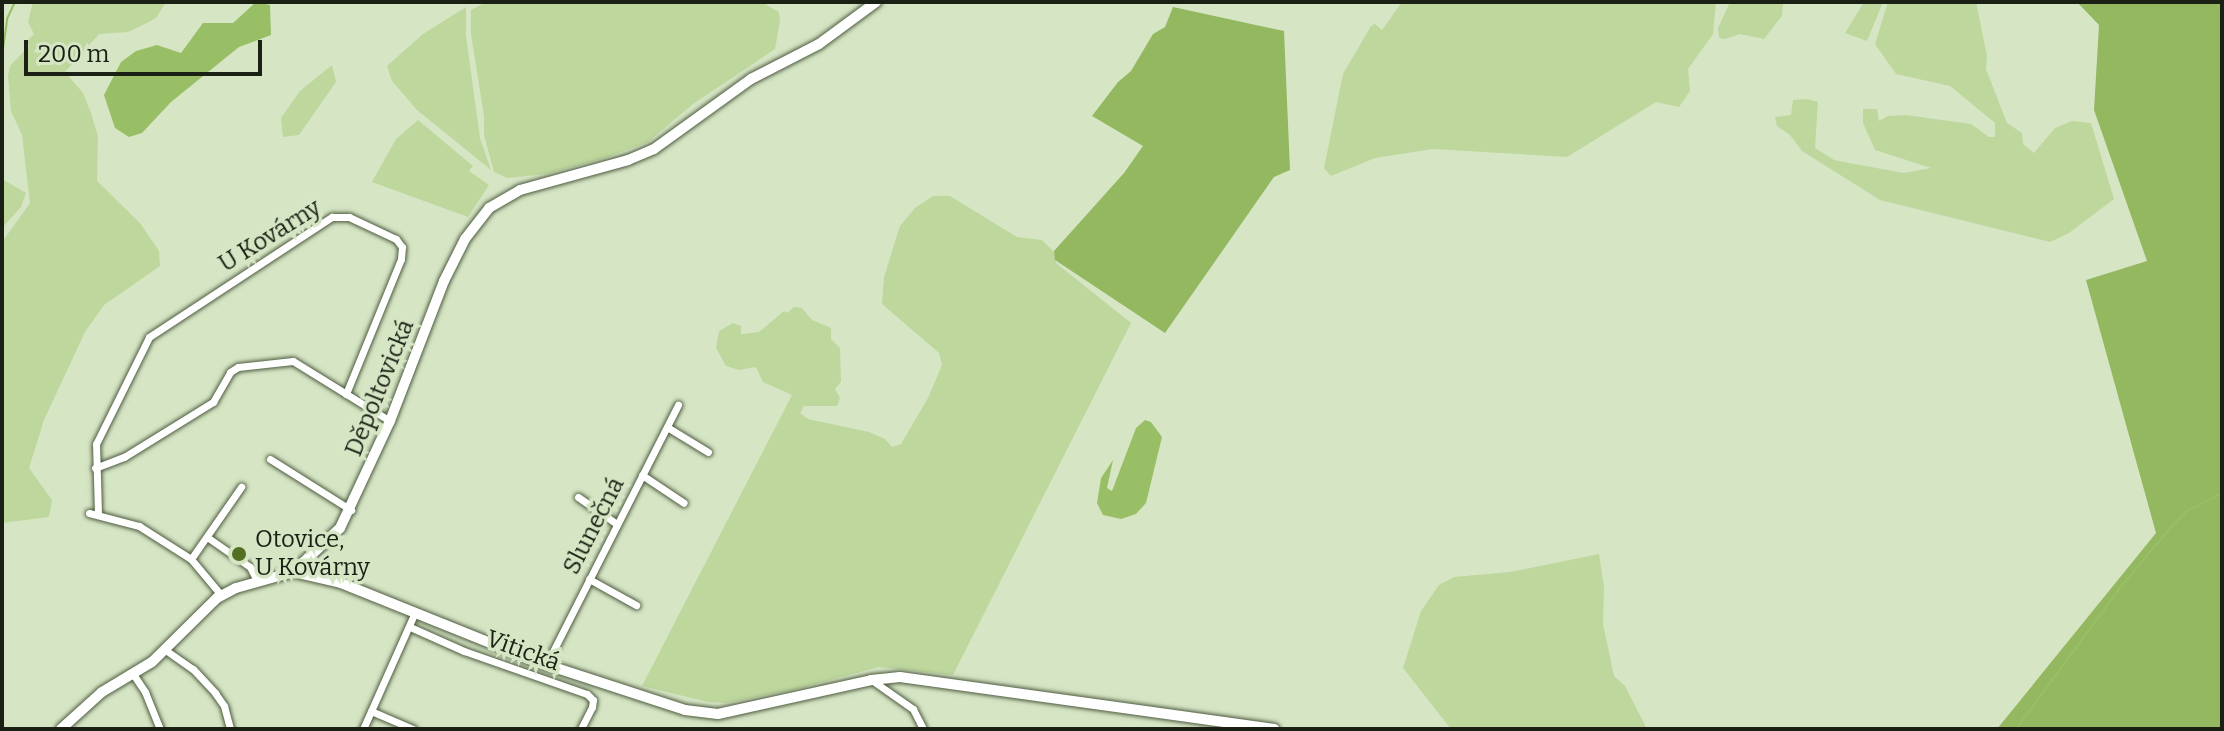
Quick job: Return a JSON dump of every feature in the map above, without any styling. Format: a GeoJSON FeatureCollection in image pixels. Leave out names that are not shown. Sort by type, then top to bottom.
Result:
{"type":"FeatureCollection","features":[{"type":"Feature","properties":{"kind":"street","name":"Děpoltovická"},"geometry":{"type":"LineString","coordinates":[[61,729],[102,692],[133,674],[164,649],[221,595],[293,572],[318,552],[351,510],[390,421],[444,281],[465,239],[489,208],[520,190],[628,160],[654,149],[751,79],[819,44],[876,2]]}},
{"type":"Feature","properties":{"kind":"street","name":"U Kovárny"},"geometry":{"type":"LineString","coordinates":[[191,559],[139,526],[94,513],[96,444],[149,337],[332,217],[349,217],[396,239],[402,247],[401,259],[346,394]]}},
{"type":"Feature","properties":{"kind":"street"},"geometry":{"type":"LineString","coordinates":[[95,468],[124,457],[213,402],[230,372],[238,367],[293,361],[390,421]]}},
{"type":"Feature","properties":{"kind":"street","name":"Slunečná"},"geometry":{"type":"LineString","coordinates":[[546,665],[678,405]]}},
{"type":"Feature","properties":{"kind":"street"},"geometry":{"type":"LineString","coordinates":[[667,427],[708,452]]}},
{"type":"Feature","properties":{"kind":"street"},"geometry":{"type":"LineString","coordinates":[[270,459],[351,510]]}},
{"type":"Feature","properties":{"kind":"street"},"geometry":{"type":"LineString","coordinates":[[642,475],[684,503]]}},
{"type":"Feature","properties":{"kind":"street"},"geometry":{"type":"LineString","coordinates":[[221,595],[191,559],[241,487]]}},
{"type":"Feature","properties":{"kind":"street"},"geometry":{"type":"LineString","coordinates":[[578,497],[617,524]]}},
{"type":"Feature","properties":{"kind":"street"},"geometry":{"type":"LineString","coordinates":[[207,537],[250,567],[257,581]]}},
{"type":"Feature","properties":{"kind":"street","name":"Děpoltovická"},"geometry":{"type":"LineString","coordinates":[[293,572],[341,583],[546,665],[656,701],[718,714],[871,680],[900,677],[1274,729]]}},
{"type":"Feature","properties":{"kind":"street"},"geometry":{"type":"LineString","coordinates":[[589,579],[636,605]]}},
{"type":"Feature","properties":{"kind":"street"},"geometry":{"type":"LineString","coordinates":[[363,729],[415,612]]}},
{"type":"Feature","properties":{"kind":"street","name":"Vitická"},"geometry":{"type":"LineString","coordinates":[[410,627],[464,651],[587,694],[593,700],[592,707],[581,729]]}},
{"type":"Feature","properties":{"kind":"street"},"geometry":{"type":"LineString","coordinates":[[164,649],[193,669],[215,693],[224,706],[230,729]]}},
{"type":"Feature","properties":{"kind":"street"},"geometry":{"type":"LineString","coordinates":[[133,674],[160,729]]}},
{"type":"Feature","properties":{"kind":"street"},"geometry":{"type":"LineString","coordinates":[[871,680],[913,709],[923,729]]}},
{"type":"Feature","properties":{"kind":"street"},"geometry":{"type":"LineString","coordinates":[[371,711],[413,729]]}},
{"type":"Feature","properties":{"kind":"shaded area"},"geometry":{"type":"Polygon","coordinates":[[[33,2],[166,2],[156,18],[147,23],[128,32],[99,34],[65,72],[83,93],[98,136],[97,181],[140,223],[159,251],[160,266],[104,305],[85,332],[44,420],[29,468],[52,500],[49,517],[2,523],[2,242],[30,203],[22,135],[11,111],[8,76],[10,66],[29,46],[27,41],[34,34],[28,22],[33,2]]]}},
{"type":"Feature","properties":{"kind":"shaded area"},"geometry":{"type":"Polygon","coordinates":[[[256,2],[270,5],[271,35],[239,47],[171,102],[142,133],[129,137],[115,128],[104,95],[121,62],[136,51],[157,45],[181,53],[203,23],[233,23],[256,2]]]}},
{"type":"Feature","properties":{"kind":"shaded area"},"geometry":{"type":"Polygon","coordinates":[[[486,2],[761,2],[779,12],[780,21],[775,49],[693,104],[648,142],[546,174],[507,178],[494,172],[484,135],[484,116],[471,34],[471,10],[486,2]]]}},
{"type":"Feature","properties":{"kind":"shaded area"},"geometry":{"type":"Polygon","coordinates":[[[1402,2],[1716,2],[1713,34],[1688,69],[1690,91],[1679,107],[1656,102],[1567,157],[1433,149],[1375,158],[1331,176],[1324,168],[1343,74],[1371,26],[1375,24],[1382,30],[1402,2]]]}},
{"type":"Feature","properties":{"kind":"shaded area"},"geometry":{"type":"Polygon","coordinates":[[[1730,2],[1783,2],[1782,16],[1764,39],[1740,34],[1719,38],[1718,28],[1730,2]]]}},
{"type":"Feature","properties":{"kind":"shaded area"},"geometry":{"type":"Polygon","coordinates":[[[1864,2],[1883,2],[1867,41],[1845,33],[1864,2]]]}},
{"type":"Feature","properties":{"kind":"shaded area"},"geometry":{"type":"Polygon","coordinates":[[[1888,2],[1976,2],[1987,56],[1986,69],[2007,123],[2022,133],[2023,144],[2034,153],[2055,128],[2072,121],[2091,123],[2114,199],[2069,233],[2050,242],[1880,200],[1802,151],[1790,135],[1777,126],[1775,117],[1791,115],[1793,100],[1818,102],[1815,148],[1834,160],[1849,163],[1904,173],[1931,168],[1875,150],[1863,123],[1863,109],[1877,109],[1879,121],[1888,116],[1906,115],[1971,124],[1989,137],[1995,137],[1995,123],[1950,86],[1896,74],[1875,44],[1888,2]]]}},
{"type":"Feature","properties":{"kind":"shaded area"},"geometry":{"type":"Polygon","coordinates":[[[2077,2],[2222,2],[2222,729],[1997,729],[2156,533],[2086,280],[2147,261],[2094,110],[2099,25],[2077,2]]]}},
{"type":"Feature","properties":{"kind":"shaded area"},"geometry":{"type":"Polygon","coordinates":[[[466,7],[466,36],[480,138],[491,170],[417,110],[392,81],[387,66],[423,34],[466,7]]]}},
{"type":"Feature","properties":{"kind":"shaded area"},"geometry":{"type":"Polygon","coordinates":[[[1173,7],[1284,31],[1290,170],[1274,177],[1165,333],[1055,260],[1054,251],[1124,173],[1143,146],[1092,116],[1118,82],[1131,71],[1153,34],[1165,27],[1173,7]]]}},
{"type":"Feature","properties":{"kind":"shaded area"},"geometry":{"type":"Polygon","coordinates":[[[332,65],[336,82],[299,135],[283,137],[281,118],[300,91],[332,65]]]}},
{"type":"Feature","properties":{"kind":"shaded area"},"geometry":{"type":"Polygon","coordinates":[[[418,120],[473,166],[469,171],[489,185],[468,217],[372,182],[396,139],[418,120]]]}},
{"type":"Feature","properties":{"kind":"shaded area"},"geometry":{"type":"Polygon","coordinates":[[[2,179],[26,193],[21,207],[2,228],[2,179]]]}},
{"type":"Feature","properties":{"kind":"shaded area"},"geometry":{"type":"Polygon","coordinates":[[[933,196],[950,196],[1017,237],[1042,240],[1054,252],[1056,263],[1131,323],[953,675],[879,667],[796,689],[726,703],[708,702],[642,686],[792,395],[763,382],[756,367],[739,370],[726,366],[716,348],[719,331],[733,323],[741,326],[741,334],[759,332],[784,311],[787,313],[794,307],[802,308],[812,320],[831,328],[831,339],[840,348],[841,382],[835,389],[840,398],[837,406],[804,406],[800,413],[808,419],[869,432],[885,439],[892,447],[901,444],[928,398],[942,365],[939,353],[882,304],[884,277],[900,226],[915,208],[933,196]]]}},
{"type":"Feature","properties":{"kind":"shaded area"},"geometry":{"type":"Polygon","coordinates":[[[1145,420],[1151,422],[1162,437],[1146,503],[1136,514],[1121,519],[1103,515],[1097,503],[1101,478],[1113,460],[1107,488],[1112,491],[1136,428],[1145,420]]]}},
{"type":"Feature","properties":{"kind":"shaded area"},"geometry":{"type":"Polygon","coordinates":[[[1599,554],[1604,587],[1603,624],[1614,676],[1625,686],[1647,729],[1451,729],[1403,668],[1421,611],[1439,585],[1454,577],[1510,572],[1599,554]]]}},
{"type":"Feature","properties":{"kind":"waterway"},"geometry":{"type":"LineString","coordinates":[[2,56],[7,19],[15,2]]}},
{"type":"Feature","properties":{"kind":"waterway"},"geometry":{"type":"LineString","coordinates":[[2,125],[2,164]]}},
{"type":"Feature","properties":{"kind":"waterway"},"geometry":{"type":"LineString","coordinates":[[2016,729],[2123,584],[2171,527],[2187,511],[2222,493]]}},
{"type":"Feature","properties":{"kind":"place","name":"Otovice, U Kovárny"},"geometry":{"type":"Point","coordinates":[239,554]}}]}
